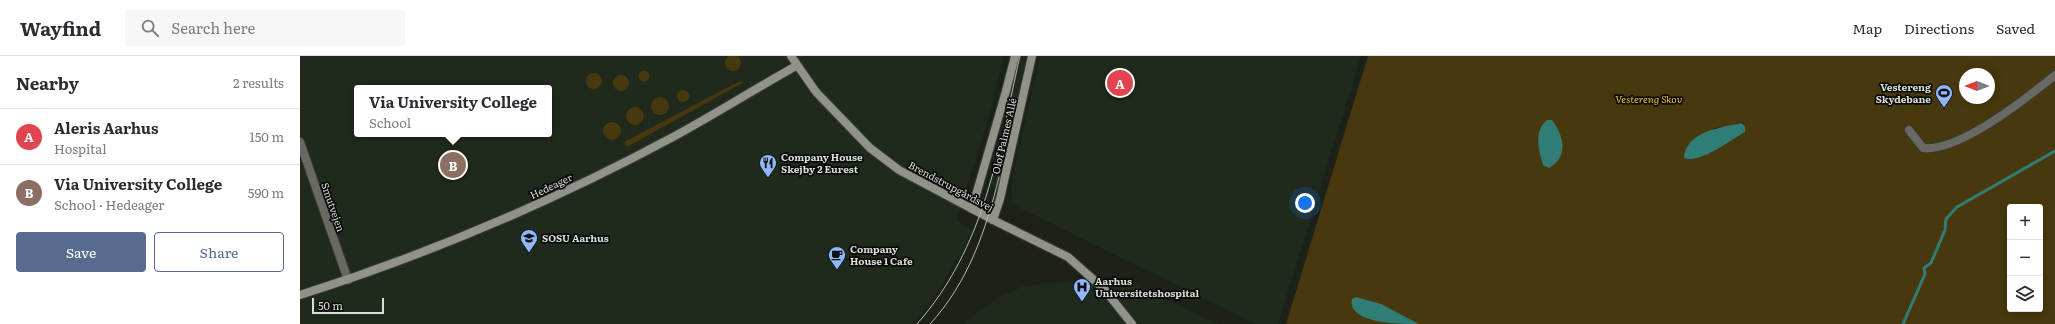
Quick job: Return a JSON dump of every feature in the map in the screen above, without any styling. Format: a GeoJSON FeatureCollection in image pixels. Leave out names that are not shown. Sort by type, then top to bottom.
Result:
{"type":"FeatureCollection","features":[{"type":"Feature","properties":{"kind":"street","name":"Brendstrupgårdsvej"},"geometry":{"type":"LineString","coordinates":[[791,56],[796,66],[816,92],[870,148],[899,170],[993,220],[1068,257],[1097,281],[1132,324]]}},
{"type":"Feature","properties":{"kind":"street","name":"Olof Palmes Allé"},"geometry":{"type":"LineString","coordinates":[[972,209],[1015,56]]}},
{"type":"Feature","properties":{"kind":"street","name":"Olof Palmes Allé"},"geometry":{"type":"LineString","coordinates":[[993,220],[1000,199],[1032,56]]}},
{"type":"Feature","properties":{"kind":"street","name":"Hedeager"},"geometry":{"type":"LineString","coordinates":[[300,295],[348,280],[442,244],[561,193],[674,136],[796,66]]}},
{"type":"Feature","properties":{"kind":"street"},"geometry":{"type":"LineString","coordinates":[[1909,130],[1923,148],[1932,149],[1945,146],[1962,138],[2008,110],[2055,75]]}},
{"type":"Feature","properties":{"kind":"street","name":"Smutvejen"},"geometry":{"type":"LineString","coordinates":[[300,142],[348,280]]}},
{"type":"Feature","properties":{"kind":"street","name":"Brendstrupgårdsvej"},"geometry":{"type":"LineString","coordinates":[[1121,309],[1124,324]]}},
{"type":"Feature","properties":{"kind":"shaded area"},"geometry":{"type":"Polygon","coordinates":[[[300,56],[1004,56],[990,113],[956,221],[970,228],[971,232],[959,256],[933,299],[912,324],[300,324],[300,56]]]}},
{"type":"Feature","properties":{"kind":"shaded area"},"geometry":{"type":"Polygon","coordinates":[[[1018,56],[1029,56],[999,188],[989,184],[1018,56]]]}},
{"type":"Feature","properties":{"kind":"shaded area"},"geometry":{"type":"Polygon","coordinates":[[[1040,56],[1361,56],[1278,324],[1256,324],[1012,204],[1011,186],[1040,56]]]}},
{"type":"Feature","properties":{"kind":"shaded area","name":"Aarhus Universitetshospital"},"geometry":{"type":"Polygon","coordinates":[[[1111,281],[1132,284],[1219,324],[962,324],[1000,296],[1022,287],[1044,283],[1111,281]]]}},
{"type":"Feature","properties":{"kind":"green space"},"geometry":{"type":"Polygon","coordinates":[[[730,55],[736,55],[741,60],[739,69],[736,71],[730,71],[725,66],[725,60],[730,55]]]}},
{"type":"Feature","properties":{"kind":"green space","name":"Vestereng Skov"},"geometry":{"type":"Polygon","coordinates":[[[1368,56],[2055,56],[2055,324],[1286,324],[1368,56]],[[1547,120],[1539,130],[1540,153],[1552,120],[1547,120]],[[1742,122],[1727,127],[1714,128],[1701,157],[1745,132],[1745,126],[1742,122]]]}},
{"type":"Feature","properties":{"kind":"green space"},"geometry":{"type":"Polygon","coordinates":[[[644,70],[648,72],[650,76],[648,80],[644,82],[640,80],[638,76],[640,72],[644,70]]]}},
{"type":"Feature","properties":{"kind":"green space"},"geometry":{"type":"Polygon","coordinates":[[[591,73],[597,73],[602,78],[600,87],[597,89],[591,89],[586,84],[586,78],[591,73]]]}},
{"type":"Feature","properties":{"kind":"green space"},"geometry":{"type":"Polygon","coordinates":[[[618,75],[624,75],[629,80],[627,89],[624,91],[618,91],[613,86],[613,80],[618,75]]]}},
{"type":"Feature","properties":{"kind":"green space"},"geometry":{"type":"Polygon","coordinates":[[[738,82],[744,82],[627,147],[624,142],[738,82]]]}},
{"type":"Feature","properties":{"kind":"green space"},"geometry":{"type":"Polygon","coordinates":[[[683,90],[687,92],[689,96],[687,100],[683,102],[679,100],[677,96],[679,92],[683,90]]]}},
{"type":"Feature","properties":{"kind":"green space"},"geometry":{"type":"Polygon","coordinates":[[[660,97],[666,100],[669,106],[666,112],[660,115],[654,112],[651,106],[654,100],[660,97]]]}},
{"type":"Feature","properties":{"kind":"green space"},"geometry":{"type":"Polygon","coordinates":[[[635,107],[641,110],[644,116],[641,122],[635,125],[629,122],[626,116],[629,110],[635,107]]]}},
{"type":"Feature","properties":{"kind":"green space"},"geometry":{"type":"Polygon","coordinates":[[[612,122],[618,125],[621,131],[618,137],[612,140],[606,137],[603,131],[606,125],[612,122]]]}},
{"type":"Feature","properties":{"kind":"water"},"geometry":{"type":"Polygon","coordinates":[[[1547,120],[1552,120],[1562,139],[1562,152],[1560,158],[1549,168],[1543,165],[1538,141],[1540,130],[1547,120]]]}},
{"type":"Feature","properties":{"kind":"water"},"geometry":{"type":"Polygon","coordinates":[[[1741,123],[1745,126],[1745,132],[1724,145],[1699,158],[1684,158],[1686,149],[1697,136],[1714,129],[1741,123]]]}},
{"type":"Feature","properties":{"kind":"water"},"geometry":{"type":"Polygon","coordinates":[[[1356,297],[1381,304],[1419,324],[1388,323],[1366,318],[1358,313],[1353,307],[1352,299],[1356,297]]]}},
{"type":"Feature","properties":{"kind":"waterway"},"geometry":{"type":"LineString","coordinates":[[1903,324],[1925,274],[1924,268],[1931,263],[1945,230],[1946,219],[1957,207],[2055,151]]}},
{"type":"Feature","properties":{"kind":"tram line"},"geometry":{"type":"LineString","coordinates":[[917,324],[940,294],[959,263],[974,231],[986,198],[996,163],[1020,56]]}},
{"type":"Feature","properties":{"kind":"tram line"},"geometry":{"type":"LineString","coordinates":[[930,324],[955,291],[974,255],[988,217],[999,177]]}},
{"type":"Feature","properties":{"kind":"place","name":"Aleris Aarhus"},"geometry":{"type":"Point","coordinates":[1120,83]}},
{"type":"Feature","properties":{"kind":"place","name":"Vestereng Skydebane"},"geometry":{"type":"Point","coordinates":[1944,108]}},
{"type":"Feature","properties":{"kind":"place","name":"Via University College"},"geometry":{"type":"Point","coordinates":[453,165]}},
{"type":"Feature","properties":{"kind":"place","name":"Company House Skejby 2 Eurest"},"geometry":{"type":"Point","coordinates":[768,178]}},
{"type":"Feature","properties":{"kind":"place","name":"SOSU Aarhus"},"geometry":{"type":"Point","coordinates":[529,253]}},
{"type":"Feature","properties":{"kind":"place","name":"Company House 1 Cafe"},"geometry":{"type":"Point","coordinates":[837,270]}},
{"type":"Feature","properties":{"kind":"place","name":"Aarhus Universitetshospital"},"geometry":{"type":"Point","coordinates":[1082,302]}}]}
